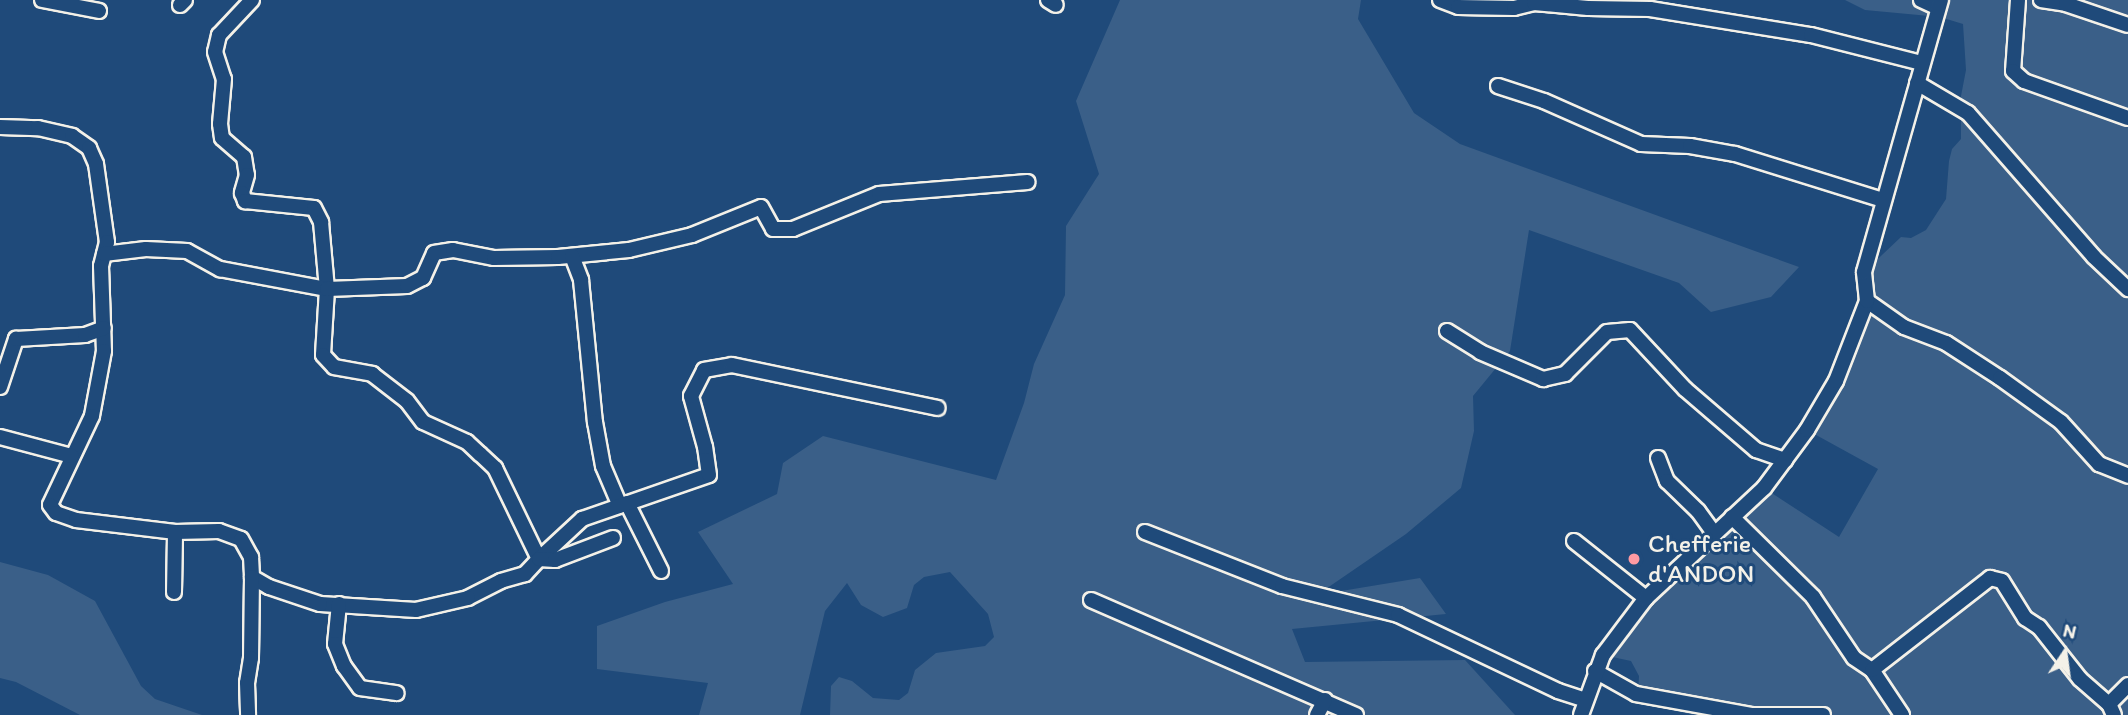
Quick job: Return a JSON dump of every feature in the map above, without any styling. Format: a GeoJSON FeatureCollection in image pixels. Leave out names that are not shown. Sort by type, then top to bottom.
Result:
{"type":"FeatureCollection","features":[{"type":"Feature","properties":{"kind":"street"},"geometry":{"type":"LineString","coordinates":[[42,0],[99,11]]}},
{"type":"Feature","properties":{"kind":"street"},"geometry":{"type":"LineString","coordinates":[[252,0],[219,35],[215,52],[224,79],[220,124],[222,138],[244,157],[247,175],[242,193],[245,201],[314,208],[321,222],[327,289],[323,355],[334,367],[372,373],[407,401],[423,422],[467,442],[495,468],[539,559]]}},
{"type":"Feature","properties":{"kind":"street"},"geometry":{"type":"LineString","coordinates":[[1440,0],[1458,7],[1514,8],[1534,2],[1588,8],[1650,9],[1811,35],[1922,63]]}},
{"type":"Feature","properties":{"kind":"street"},"geometry":{"type":"LineString","coordinates":[[1581,715],[1602,655],[1646,598],[1764,488],[1836,381],[1867,301],[1864,272],[1939,4],[1922,0]]}},
{"type":"Feature","properties":{"kind":"street"},"geometry":{"type":"LineString","coordinates":[[2018,0],[2013,71],[2024,81],[2128,118]]}},
{"type":"Feature","properties":{"kind":"street"},"geometry":{"type":"LineString","coordinates":[[2041,0],[2066,4],[2128,25]]}},
{"type":"Feature","properties":{"kind":"street"},"geometry":{"type":"LineString","coordinates":[[1917,83],[1968,113],[2094,257],[2128,289]]}},
{"type":"Feature","properties":{"kind":"street"},"geometry":{"type":"LineString","coordinates":[[1498,86],[1544,102],[1641,144],[1690,146],[1735,154],[1883,200]]}},
{"type":"Feature","properties":{"kind":"street"},"geometry":{"type":"LineString","coordinates":[[0,127],[38,128],[72,136],[89,148],[96,164],[107,242],[101,267],[104,351],[92,416],[50,505],[56,513],[76,520],[175,532],[219,531],[240,540],[251,557],[252,577],[248,715]]}},
{"type":"Feature","properties":{"kind":"street"},"geometry":{"type":"LineString","coordinates":[[104,254],[146,248],[187,251],[220,269],[327,289],[407,286],[423,278],[434,253],[453,250],[494,258],[572,256],[629,250],[692,235],[761,207],[773,229],[793,229],[879,194],[1028,182]]}},
{"type":"Feature","properties":{"kind":"street"},"geometry":{"type":"LineString","coordinates":[[572,256],[581,280],[595,422],[603,466],[661,571]]}},
{"type":"Feature","properties":{"kind":"street"},"geometry":{"type":"LineString","coordinates":[[1867,301],[1904,327],[1946,343],[2000,378],[2061,422],[2099,464],[2128,477]]}},
{"type":"Feature","properties":{"kind":"street"},"geometry":{"type":"LineString","coordinates":[[0,387],[16,340],[85,335],[104,328]]}},
{"type":"Feature","properties":{"kind":"street"},"geometry":{"type":"LineString","coordinates":[[1447,331],[1479,352],[1543,379],[1565,374],[1607,332],[1630,330],[1685,388],[1756,450],[1785,460]]}},
{"type":"Feature","properties":{"kind":"street"},"geometry":{"type":"LineString","coordinates":[[252,577],[269,587],[320,604],[415,610],[447,604],[525,574],[582,519],[709,475],[705,447],[691,396],[704,370],[732,365],[938,408]]}},
{"type":"Feature","properties":{"kind":"street"},"geometry":{"type":"LineString","coordinates":[[0,437],[72,456]]}},
{"type":"Feature","properties":{"kind":"street"},"geometry":{"type":"LineString","coordinates":[[1658,457],[1667,481],[1698,511],[1714,533]]}},
{"type":"Feature","properties":{"kind":"street"},"geometry":{"type":"LineString","coordinates":[[1732,517],[1813,597],[1854,658],[1872,670],[1902,715]]}},
{"type":"Feature","properties":{"kind":"street"},"geometry":{"type":"LineString","coordinates":[[174,592],[175,532]]}},
{"type":"Feature","properties":{"kind":"street"},"geometry":{"type":"LineString","coordinates":[[1145,532],[1282,586],[1398,615],[1558,691],[1585,700]]}},
{"type":"Feature","properties":{"kind":"street"},"geometry":{"type":"LineString","coordinates":[[539,559],[555,560],[613,538]]}},
{"type":"Feature","properties":{"kind":"street"},"geometry":{"type":"LineString","coordinates":[[1574,541],[1646,598]]}},
{"type":"Feature","properties":{"kind":"street"},"geometry":{"type":"LineString","coordinates":[[1872,670],[1990,578],[2002,581],[2025,618],[2039,627],[2080,679],[2112,709],[2128,685]]}},
{"type":"Feature","properties":{"kind":"street"},"geometry":{"type":"LineString","coordinates":[[252,602],[269,587]]}},
{"type":"Feature","properties":{"kind":"street"},"geometry":{"type":"LineString","coordinates":[[1091,600],[1356,715]]}},
{"type":"Feature","properties":{"kind":"street"},"geometry":{"type":"LineString","coordinates":[[339,604],[335,644],[344,666],[360,688],[397,693]]}},
{"type":"Feature","properties":{"kind":"street"},"geometry":{"type":"LineString","coordinates":[[1595,671],[1636,694],[1751,715],[1823,715]]}},
{"type":"Feature","properties":{"kind":"street"},"geometry":{"type":"LineString","coordinates":[[1317,715],[1325,700]]}},
{"type":"Feature","properties":{"kind":"shaded area"},"geometry":{"type":"Polygon","coordinates":[[[1120,0],[1361,0],[1358,19],[1414,113],[1460,144],[1799,267],[1771,297],[1711,312],[1679,283],[1529,230],[1510,351],[1473,396],[1474,431],[1461,488],[1406,534],[1317,595],[1420,578],[1446,614],[1292,629],[1305,662],[1465,660],[1515,715],[830,715],[831,686],[839,677],[852,681],[873,698],[899,700],[908,693],[915,670],[936,653],[985,646],[994,637],[988,614],[950,572],[924,577],[914,585],[907,608],[883,617],[861,605],[847,583],[825,611],[800,715],[699,715],[708,683],[597,669],[597,626],[665,602],[733,584],[698,532],[777,494],[783,463],[823,436],[996,480],[1024,403],[1034,364],[1065,295],[1066,226],[1099,174],[1076,101],[1120,0]]]}},
{"type":"Feature","properties":{"kind":"shaded area"},"geometry":{"type":"Polygon","coordinates":[[[1845,0],[2128,0],[2128,715],[1695,715],[1652,706],[1638,695],[1639,676],[1631,661],[1603,655],[1653,589],[1764,488],[1839,537],[1878,469],[1807,430],[1867,301],[1864,272],[1901,237],[1911,238],[1926,230],[1946,199],[1952,149],[1961,139],[1961,96],[1966,70],[1963,24],[1940,17],[1865,10],[1845,0]]]}},
{"type":"Feature","properties":{"kind":"shaded area"},"geometry":{"type":"Polygon","coordinates":[[[0,562],[48,575],[95,601],[141,686],[155,699],[202,715],[80,715],[16,682],[0,678],[0,562]]]}},
{"type":"Feature","properties":{"kind":"place","name":"Chefferie d'ANDON"},"geometry":{"type":"Point","coordinates":[1634,559]}}]}
